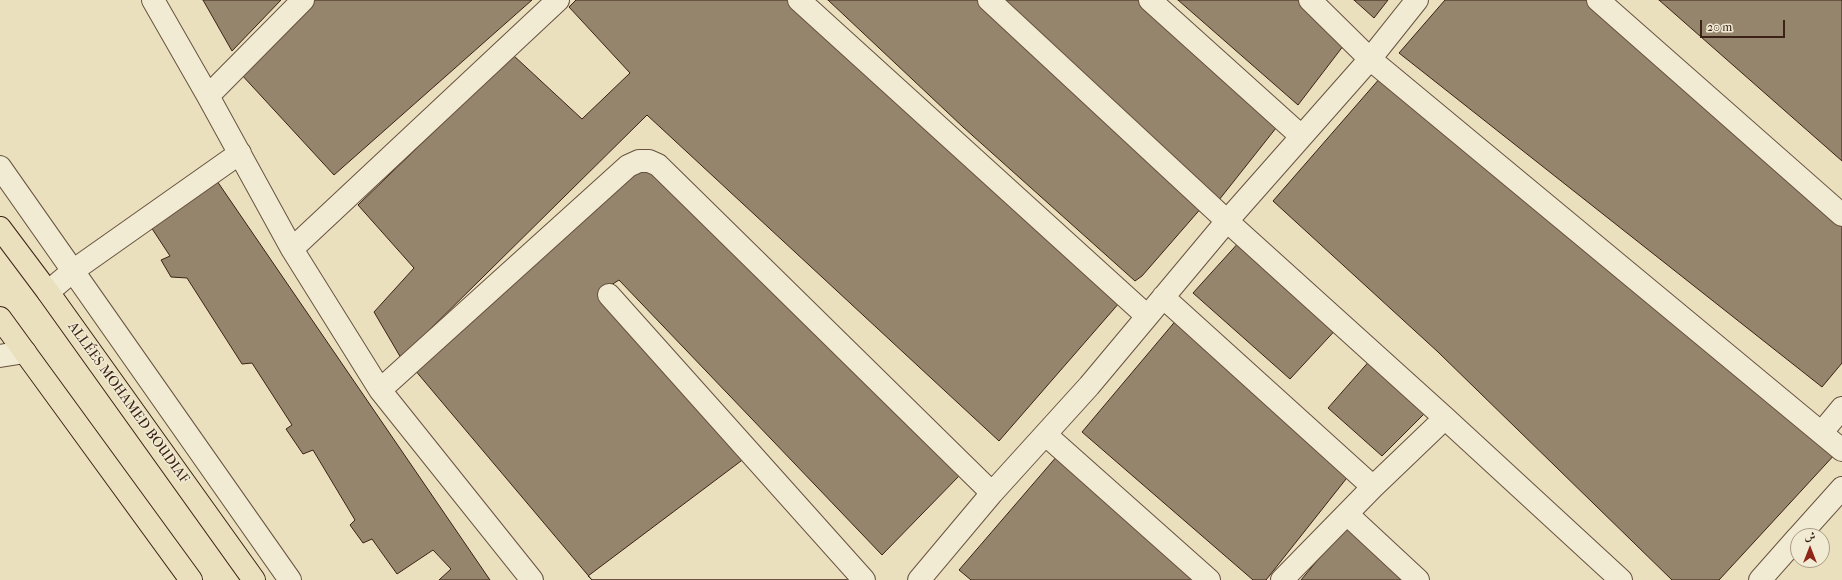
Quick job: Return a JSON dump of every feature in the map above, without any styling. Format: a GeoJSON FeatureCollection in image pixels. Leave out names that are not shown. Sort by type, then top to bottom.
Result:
{"type":"FeatureCollection","features":[{"type":"Feature","properties":{"kind":"main road","name":"ALLÉES MOHAMED BOUDIAF"},"geometry":{"type":"LineString","coordinates":[[0,228],[48,292],[254,580]]}},
{"type":"Feature","properties":{"kind":"main road"},"geometry":{"type":"LineString","coordinates":[[0,318],[191,580]]}},
{"type":"Feature","properties":{"kind":"street"},"geometry":{"type":"LineString","coordinates":[[153,0],[292,248],[380,390],[532,580]]}},
{"type":"Feature","properties":{"kind":"street"},"geometry":{"type":"LineString","coordinates":[[208,96],[303,0]]}},
{"type":"Feature","properties":{"kind":"street"},"geometry":{"type":"LineString","coordinates":[[292,248],[558,0]]}},
{"type":"Feature","properties":{"kind":"street"},"geometry":{"type":"LineString","coordinates":[[799,0],[1147,316]]}},
{"type":"Feature","properties":{"kind":"street"},"geometry":{"type":"LineString","coordinates":[[989,0],[1227,221],[1445,418],[1621,580]]}},
{"type":"Feature","properties":{"kind":"street"},"geometry":{"type":"LineString","coordinates":[[1150,0],[1301,136]]}},
{"type":"Feature","properties":{"kind":"street"},"geometry":{"type":"LineString","coordinates":[[1310,0],[1370,59],[1842,450]]}},
{"type":"Feature","properties":{"kind":"street"},"geometry":{"type":"LineString","coordinates":[[923,579],[992,493],[1089,386],[1227,221],[1370,59],[1417,0]]}},
{"type":"Feature","properties":{"kind":"street"},"geometry":{"type":"LineString","coordinates":[[1598,0],[1842,215]]}},
{"type":"Feature","properties":{"kind":"street"},"geometry":{"type":"LineString","coordinates":[[48,292],[74,270],[240,154]]}},
{"type":"Feature","properties":{"kind":"street"},"geometry":{"type":"LineString","coordinates":[[380,390],[628,166],[639,161],[649,161],[658,165],[992,493]]}},
{"type":"Feature","properties":{"kind":"street"},"geometry":{"type":"LineString","coordinates":[[0,167],[74,270],[290,580]]}},
{"type":"Feature","properties":{"kind":"street"},"geometry":{"type":"LineString","coordinates":[[609,295],[864,580]]}},
{"type":"Feature","properties":{"kind":"street"},"geometry":{"type":"LineString","coordinates":[[1163,297],[1373,487]]}},
{"type":"Feature","properties":{"kind":"street"},"geometry":{"type":"LineString","coordinates":[[0,356],[25,352]]}},
{"type":"Feature","properties":{"kind":"street"},"geometry":{"type":"LineString","coordinates":[[1822,432],[1842,408]]}},
{"type":"Feature","properties":{"kind":"street"},"geometry":{"type":"LineString","coordinates":[[1282,580],[1373,487],[1445,418]]}},
{"type":"Feature","properties":{"kind":"street"},"geometry":{"type":"LineString","coordinates":[[1046,435],[1209,580]]}},
{"type":"Feature","properties":{"kind":"street"},"geometry":{"type":"LineString","coordinates":[[1807,528],[1842,488]]}},
{"type":"Feature","properties":{"kind":"street"},"geometry":{"type":"LineString","coordinates":[[1347,514],[1418,580]]}},
{"type":"Feature","properties":{"kind":"street"},"geometry":{"type":"LineString","coordinates":[[1760,580],[1790,547]]}},
{"type":"Feature","properties":{"kind":"building"},"geometry":{"type":"Polygon","coordinates":[[[203,0],[281,0],[232,51],[203,0]]]}},
{"type":"Feature","properties":{"kind":"building"},"geometry":{"type":"Polygon","coordinates":[[[311,0],[532,0],[334,175],[240,73],[311,0]]]}},
{"type":"Feature","properties":{"kind":"building"},"geometry":{"type":"Polygon","coordinates":[[[576,0],[788,0],[1120,302],[999,441],[647,115],[401,358],[374,312],[414,268],[358,205],[513,55],[582,119],[630,73],[569,7],[576,0]]]}},
{"type":"Feature","properties":{"kind":"building"},"geometry":{"type":"Polygon","coordinates":[[[828,0],[984,0],[1203,206],[1142,276],[1135,281],[963,127],[828,0]]]}},
{"type":"Feature","properties":{"kind":"building"},"geometry":{"type":"Polygon","coordinates":[[[996,0],[1144,0],[1280,123],[1215,205],[996,0]]]}},
{"type":"Feature","properties":{"kind":"building"},"geometry":{"type":"Polygon","coordinates":[[[1178,0],[1305,0],[1347,41],[1298,105],[1178,0]]]}},
{"type":"Feature","properties":{"kind":"building"},"geometry":{"type":"Polygon","coordinates":[[[1354,0],[1388,0],[1374,18],[1354,0]]]}},
{"type":"Feature","properties":{"kind":"building"},"geometry":{"type":"Polygon","coordinates":[[[1445,0],[1589,0],[1842,222],[1842,363],[1822,387],[1399,53],[1445,0]]]}},
{"type":"Feature","properties":{"kind":"building"},"geometry":{"type":"Polygon","coordinates":[[[1659,0],[1842,0],[1842,161],[1659,0]]]}},
{"type":"Feature","properties":{"kind":"building"},"geometry":{"type":"Polygon","coordinates":[[[1381,77],[1837,452],[1719,580],[1672,580],[1438,352],[1273,201],[1381,77]]]}},
{"type":"Feature","properties":{"kind":"building"},"geometry":{"type":"Polygon","coordinates":[[[639,161],[960,475],[882,555],[619,280],[597,294],[856,580],[592,580],[409,363],[639,161]]]}},
{"type":"Feature","properties":{"kind":"building"},"geometry":{"type":"Polygon","coordinates":[[[217,181],[490,580],[439,580],[451,569],[433,550],[397,574],[372,539],[363,543],[350,525],[355,520],[313,450],[303,454],[286,429],[292,425],[252,363],[242,364],[187,278],[171,277],[161,260],[170,256],[149,224],[217,181]]]}},
{"type":"Feature","properties":{"kind":"building"},"geometry":{"type":"Polygon","coordinates":[[[1241,240],[1341,324],[1290,379],[1193,293],[1241,240]]]}},
{"type":"Feature","properties":{"kind":"building"},"geometry":{"type":"Polygon","coordinates":[[[1178,318],[1350,474],[1266,580],[1253,580],[1082,432],[1178,318]]]}},
{"type":"Feature","properties":{"kind":"building"},"geometry":{"type":"Polygon","coordinates":[[[1372,358],[1428,410],[1382,456],[1328,408],[1372,358]]]}},
{"type":"Feature","properties":{"kind":"building"},"geometry":{"type":"Polygon","coordinates":[[[1058,455],[1198,580],[971,580],[959,570],[1058,455]]]}},
{"type":"Feature","properties":{"kind":"building"},"geometry":{"type":"Polygon","coordinates":[[[745,458],[856,580],[592,580],[588,576],[745,458]]]}},
{"type":"Feature","properties":{"kind":"building"},"geometry":{"type":"Polygon","coordinates":[[[1346,526],[1407,580],[1301,580],[1346,526]]]}}]}
